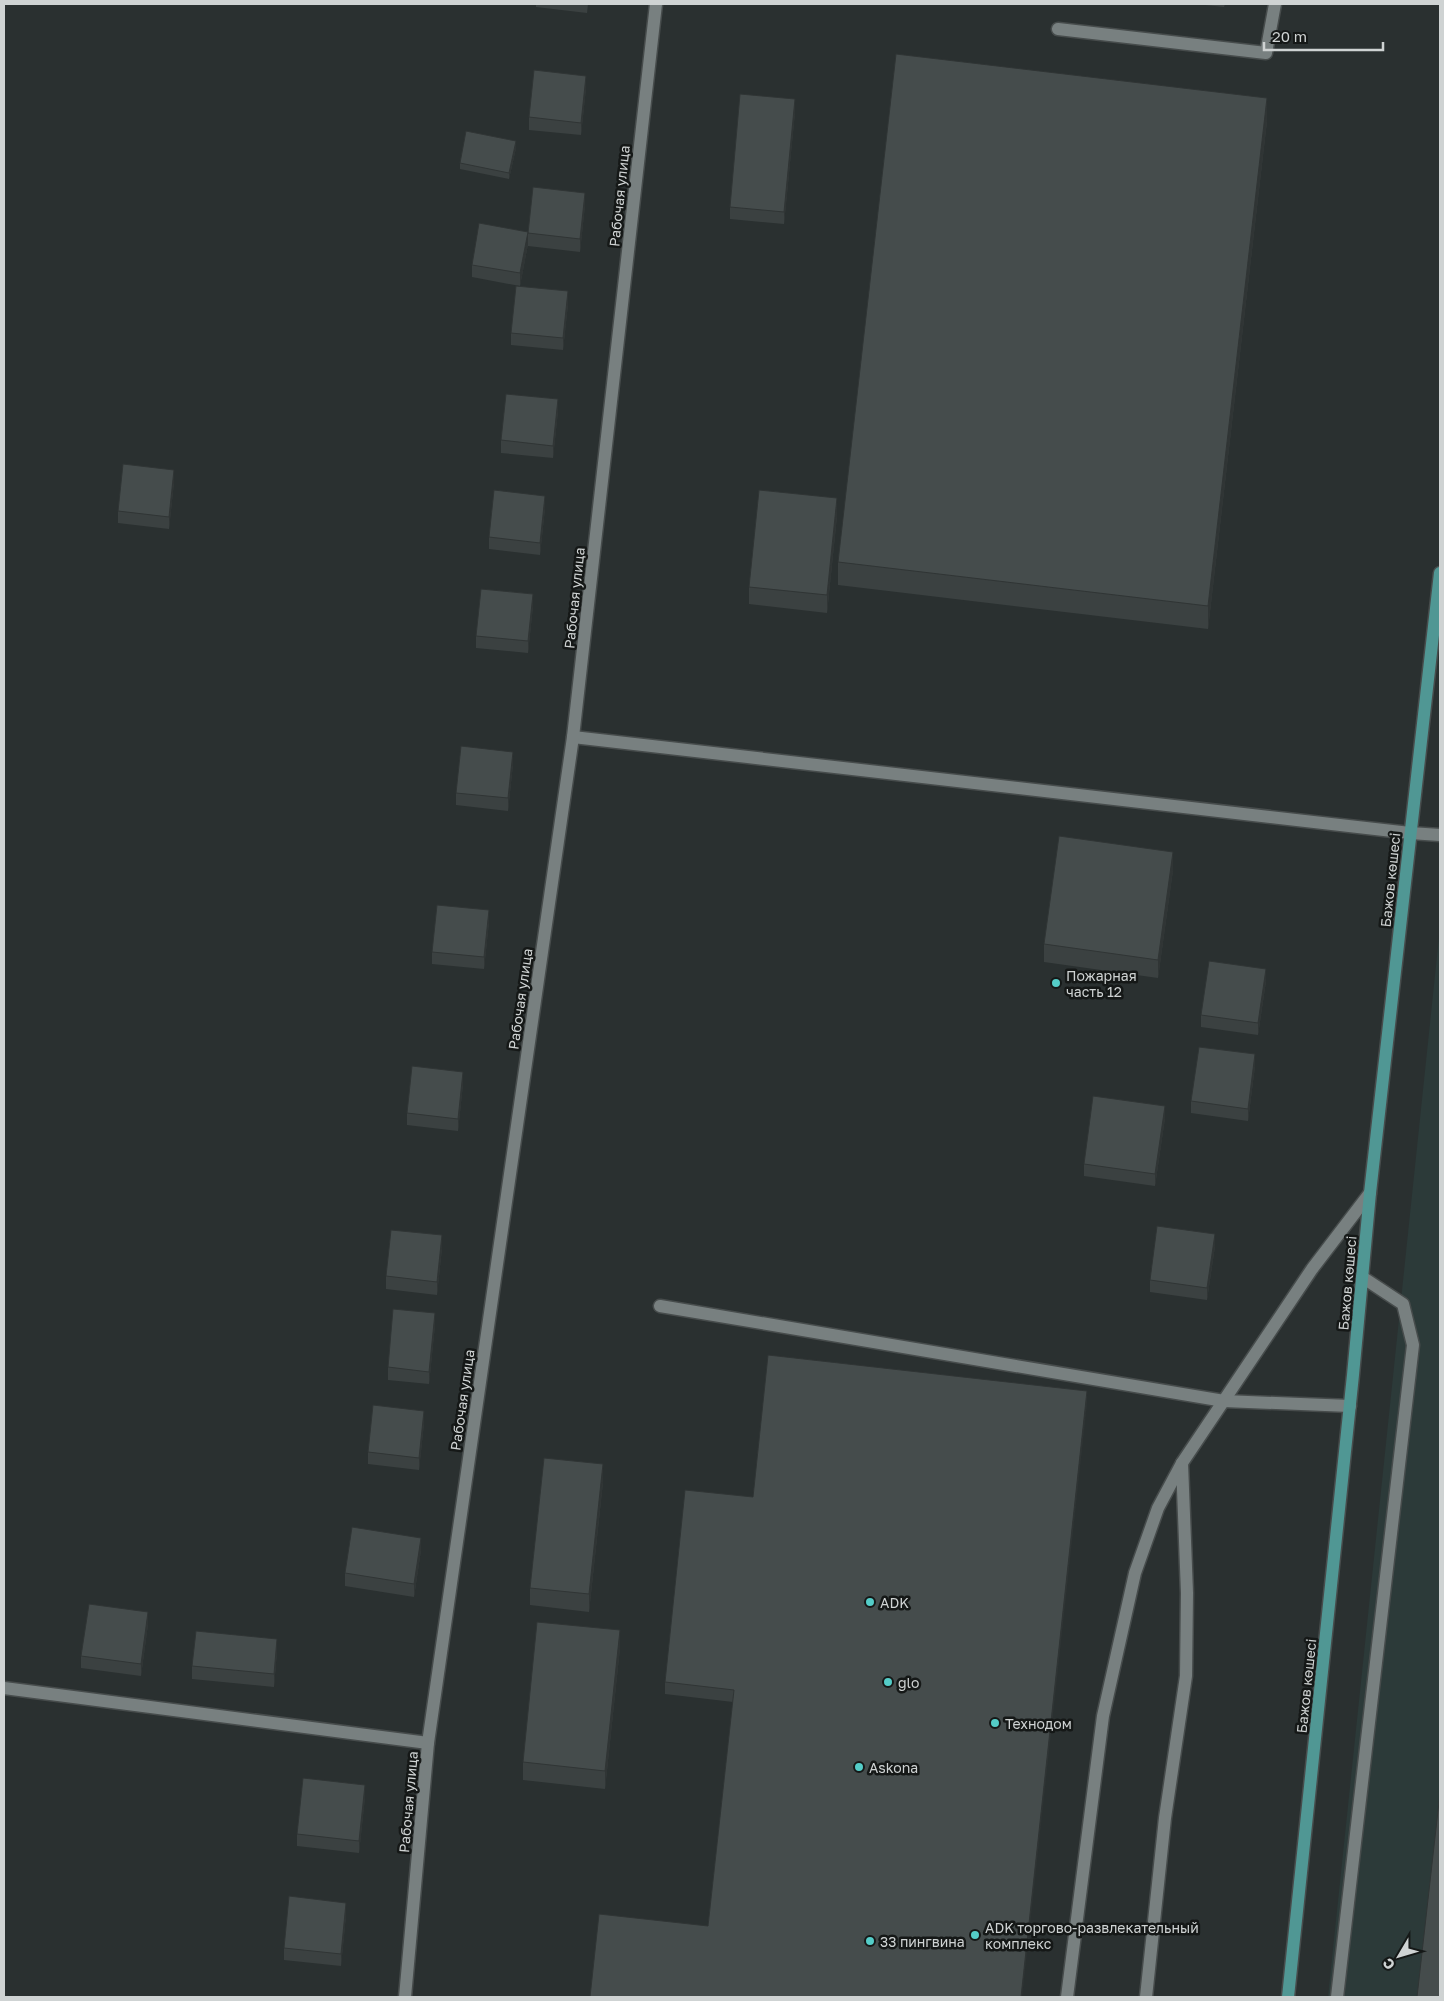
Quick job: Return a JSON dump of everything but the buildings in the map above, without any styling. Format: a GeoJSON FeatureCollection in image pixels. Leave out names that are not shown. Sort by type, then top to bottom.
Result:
{"type":"FeatureCollection","features":[{"type":"Feature","properties":{"kind":"main road","name":"Бажов көшесі"},"geometry":{"type":"LineString","coordinates":[[1288,1997],[1350,1406],[1370,1193],[1410,834],[1436,650],[1440,573]]}},
{"type":"Feature","properties":{"kind":"street","name":"Рабочая улица"},"geometry":{"type":"LineString","coordinates":[[405,1997],[428,1743],[573,737],[656,4]]}},
{"type":"Feature","properties":{"kind":"street"},"geometry":{"type":"LineString","coordinates":[[1058,29],[1266,53],[1275,4]]}},
{"type":"Feature","properties":{"kind":"street"},"geometry":{"type":"LineString","coordinates":[[573,737],[1410,834],[1440,835]]}},
{"type":"Feature","properties":{"kind":"street"},"geometry":{"type":"LineString","coordinates":[[1067,1997],[1104,1716],[1135,1573],[1158,1508],[1182,1463],[1312,1268],[1370,1193]]}},
{"type":"Feature","properties":{"kind":"street"},"geometry":{"type":"LineString","coordinates":[[1337,1997],[1413,1344],[1403,1304],[1362,1277]]}},
{"type":"Feature","properties":{"kind":"street"},"geometry":{"type":"LineString","coordinates":[[660,1306],[1224,1401],[1350,1406]]}},
{"type":"Feature","properties":{"kind":"street"},"geometry":{"type":"LineString","coordinates":[[1146,1997],[1165,1818],[1186,1676],[1188,1592],[1182,1463]]}},
{"type":"Feature","properties":{"kind":"street"},"geometry":{"type":"LineString","coordinates":[[4,1688],[428,1743]]}},
{"type":"Feature","properties":{"kind":"shaded area"},"geometry":{"type":"Polygon","coordinates":[[[1440,928],[1440,1997],[1328,1997],[1440,928]]]}},
{"type":"Feature","properties":{"kind":"place","name":"Пожарная часть 12"},"geometry":{"type":"Point","coordinates":[1056,983]}},
{"type":"Feature","properties":{"kind":"place","name":"ADK"},"geometry":{"type":"Point","coordinates":[870,1602]}},
{"type":"Feature","properties":{"kind":"place","name":"glo"},"geometry":{"type":"Point","coordinates":[888,1682]}},
{"type":"Feature","properties":{"kind":"place","name":"Технодом"},"geometry":{"type":"Point","coordinates":[995,1723]}},
{"type":"Feature","properties":{"kind":"place","name":"Askona"},"geometry":{"type":"Point","coordinates":[859,1767]}},
{"type":"Feature","properties":{"kind":"place","name":"ADK торгово-развлекательный комплекс"},"geometry":{"type":"Point","coordinates":[975,1935]}},
{"type":"Feature","properties":{"kind":"place","name":"33 пингвина"},"geometry":{"type":"Point","coordinates":[870,1941]}}]}
